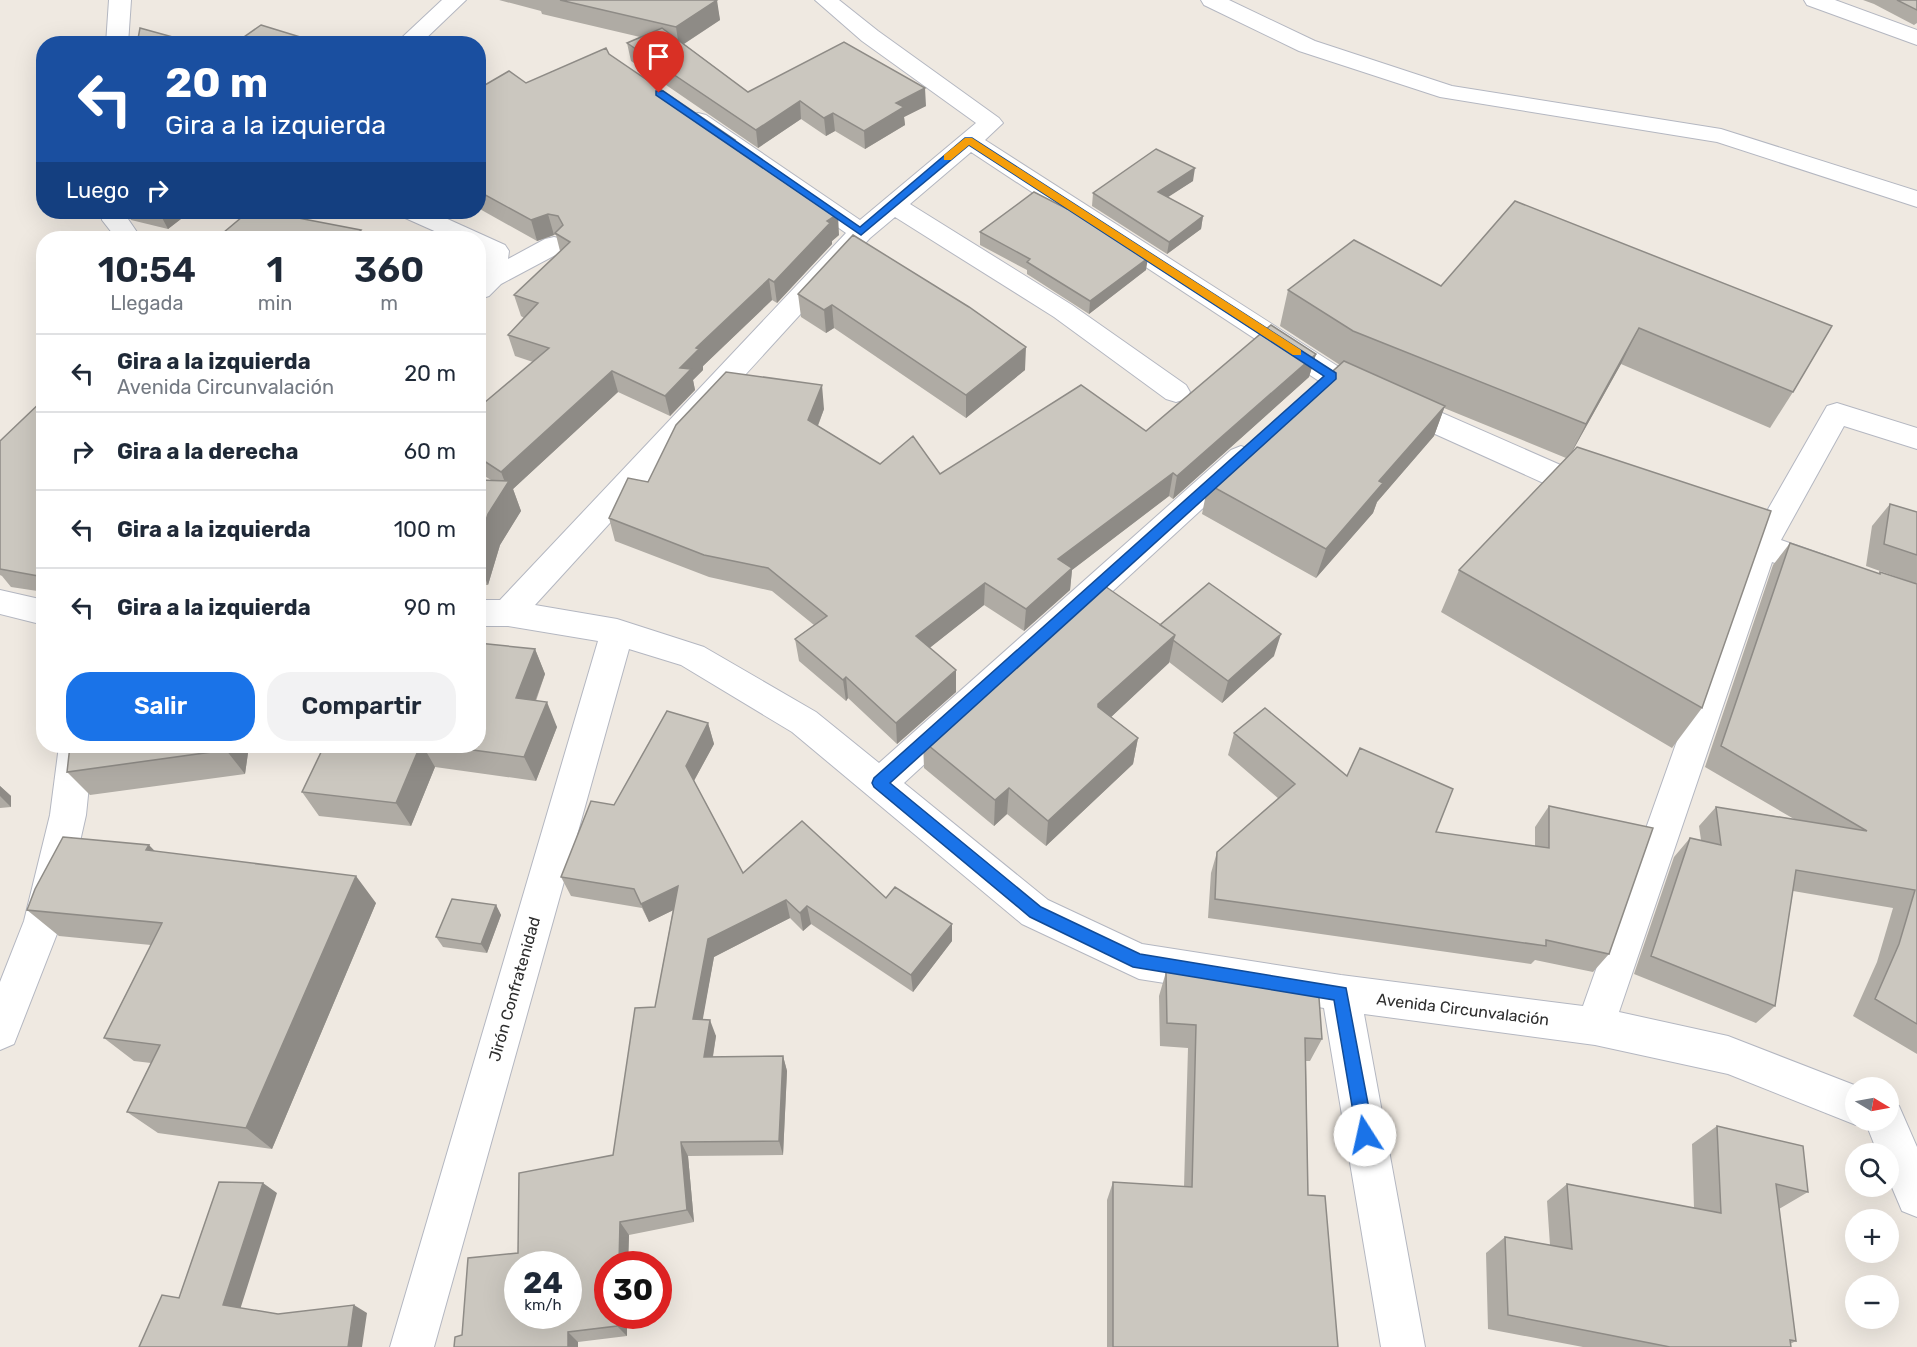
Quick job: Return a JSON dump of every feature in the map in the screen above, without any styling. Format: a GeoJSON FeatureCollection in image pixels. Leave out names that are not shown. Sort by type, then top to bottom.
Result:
{"type":"FeatureCollection","features":[{"type":"Feature","properties":{"kind":"street"},"geometry":{"type":"LineString","coordinates":[[415,36],[455,0]]}},
{"type":"Feature","properties":{"kind":"street"},"geometry":{"type":"LineString","coordinates":[[493,613],[861,232],[991,123],[870,36],[826,0]]}},
{"type":"Feature","properties":{"kind":"street"},"geometry":{"type":"LineString","coordinates":[[1212,0],[1307,46],[1448,92],[1721,136],[1917,199]]}},
{"type":"Feature","properties":{"kind":"street"},"geometry":{"type":"LineString","coordinates":[[1815,0],[1917,38]]}},
{"type":"Feature","properties":{"kind":"street"},"geometry":{"type":"LineString","coordinates":[[116,1],[117,36]]}},
{"type":"Feature","properties":{"kind":"street"},"geometry":{"type":"LineString","coordinates":[[680,108],[861,232]]}},
{"type":"Feature","properties":{"kind":"street"},"geometry":{"type":"LineString","coordinates":[[968,140],[1323,384],[1570,482],[1615,497]]}},
{"type":"Feature","properties":{"kind":"street"},"geometry":{"type":"LineString","coordinates":[[892,204],[1063,311],[1176,392]]}},
{"type":"Feature","properties":{"kind":"street"},"geometry":{"type":"LineString","coordinates":[[428,219],[454,231]]}},
{"type":"Feature","properties":{"kind":"street"},"geometry":{"type":"LineString","coordinates":[[486,283],[554,245]]}},
{"type":"Feature","properties":{"kind":"street"},"geometry":{"type":"LineString","coordinates":[[486,246],[496,250],[486,281]]}},
{"type":"Feature","properties":{"kind":"street"},"geometry":{"type":"LineString","coordinates":[[1595,1026],[1762,546],[1837,413],[1917,439]]}},
{"type":"Feature","properties":{"kind":"street"},"geometry":{"type":"LineString","coordinates":[[880,783],[1261,440]]}},
{"type":"Feature","properties":{"kind":"street"},"geometry":{"type":"LineString","coordinates":[[1694,523],[1851,575]]}},
{"type":"Feature","properties":{"kind":"street"},"geometry":{"type":"LineString","coordinates":[[0,602],[36,611]]}},
{"type":"Feature","properties":{"kind":"street","name":"Avenida Circunvalación"},"geometry":{"type":"LineString","coordinates":[[493,613],[617,632],[692,656],[804,722],[1035,912],[1139,962],[1341,993],[1595,1026],[1728,1055],[1845,1101]]}},
{"type":"Feature","properties":{"kind":"street","name":"Jirón Confratenidad"},"geometry":{"type":"LineString","coordinates":[[412,1347],[617,632]]}},
{"type":"Feature","properties":{"kind":"street"},"geometry":{"type":"LineString","coordinates":[[0,1031],[43,921],[68,815],[75,753]]}},
{"type":"Feature","properties":{"kind":"street"},"geometry":{"type":"LineString","coordinates":[[1341,993],[1403,1347]]}},
{"type":"Feature","properties":{"kind":"street"},"geometry":{"type":"LineString","coordinates":[[1899,1124],[1917,1131]]}},
{"type":"Feature","properties":{"kind":"street"},"geometry":{"type":"LineString","coordinates":[[1892,1131],[1917,1196]]}},
{"type":"Feature","properties":{"kind":"building"},"geometry":{"type":"Polygon","coordinates":[[[560,0],[717,0],[676,27],[560,0]]]}},
{"type":"Feature","properties":{"kind":"building"},"geometry":{"type":"Polygon","coordinates":[[[1897,0],[1917,0],[1917,10],[1897,0]]]}},
{"type":"Feature","properties":{"kind":"building"},"geometry":{"type":"Polygon","coordinates":[[[261,25],[297,36],[245,36],[261,25]]]}},
{"type":"Feature","properties":{"kind":"building"},"geometry":{"type":"Polygon","coordinates":[[[140,28],[169,36],[138,36],[140,28]]]}},
{"type":"Feature","properties":{"kind":"building"},"geometry":{"type":"Polygon","coordinates":[[[662,28],[748,92],[844,42],[925,88],[896,103],[904,107],[864,131],[833,113],[824,118],[800,101],[756,130],[627,43],[662,28]]]}},
{"type":"Feature","properties":{"kind":"building"},"geometry":{"type":"Polygon","coordinates":[[[606,48],[609,54],[735,140],[729,143],[838,214],[827,221],[830,223],[774,282],[769,279],[696,348],[699,349],[680,368],[691,369],[665,396],[612,371],[501,472],[486,462],[486,401],[549,348],[508,335],[538,303],[514,295],[570,242],[555,233],[563,225],[558,216],[548,214],[531,220],[486,195],[486,84],[509,71],[526,83],[606,48]]]}},
{"type":"Feature","properties":{"kind":"building"},"geometry":{"type":"Polygon","coordinates":[[[1156,149],[1195,168],[1158,192],[1203,216],[1169,242],[1093,193],[1156,149]]]}},
{"type":"Feature","properties":{"kind":"building"},"geometry":{"type":"Polygon","coordinates":[[[1034,192],[1067,209],[1071,207],[1148,258],[1090,301],[1027,262],[1030,259],[980,232],[1034,192]]]}},
{"type":"Feature","properties":{"kind":"building"},"geometry":{"type":"Polygon","coordinates":[[[1515,201],[1832,326],[1793,392],[1639,328],[1586,424],[1353,331],[1288,290],[1354,240],[1441,286],[1515,201]]]}},
{"type":"Feature","properties":{"kind":"building"},"geometry":{"type":"Polygon","coordinates":[[[240,219],[304,219],[361,230],[360,231],[225,231],[240,219]]]}},
{"type":"Feature","properties":{"kind":"building"},"geometry":{"type":"Polygon","coordinates":[[[853,235],[969,307],[1026,347],[966,395],[832,305],[824,310],[798,294],[853,235]]]}},
{"type":"Feature","properties":{"kind":"building"},"geometry":{"type":"Polygon","coordinates":[[[1271,325],[1316,354],[1177,476],[1173,473],[1058,559],[1072,568],[1026,609],[985,583],[916,636],[956,670],[896,723],[846,677],[843,680],[795,639],[827,616],[768,568],[704,555],[609,518],[628,478],[648,482],[676,425],[726,372],[822,385],[808,420],[880,464],[913,436],[940,474],[1081,385],[1146,431],[1271,325]]]}},
{"type":"Feature","properties":{"kind":"building"},"geometry":{"type":"Polygon","coordinates":[[[1344,361],[1445,406],[1379,481],[1383,483],[1326,549],[1208,484],[1344,361]]]}},
{"type":"Feature","properties":{"kind":"building"},"geometry":{"type":"Polygon","coordinates":[[[36,407],[36,576],[0,569],[0,441],[36,407]]]}},
{"type":"Feature","properties":{"kind":"building"},"geometry":{"type":"Polygon","coordinates":[[[1577,447],[1771,511],[1702,708],[1459,570],[1577,447]]]}},
{"type":"Feature","properties":{"kind":"building"},"geometry":{"type":"Polygon","coordinates":[[[486,480],[509,481],[486,520],[486,480]]]}},
{"type":"Feature","properties":{"kind":"building"},"geometry":{"type":"Polygon","coordinates":[[[1890,504],[1917,512],[1917,555],[1884,544],[1890,504]]]}},
{"type":"Feature","properties":{"kind":"building"},"geometry":{"type":"Polygon","coordinates":[[[1790,543],[1880,574],[1880,572],[1917,584],[1917,1024],[1875,999],[1899,944],[1915,890],[1796,870],[1775,1006],[1651,956],[1690,838],[1721,845],[1716,807],[1867,831],[1721,746],[1790,543]]]}},
{"type":"Feature","properties":{"kind":"building"},"geometry":{"type":"Polygon","coordinates":[[[1099,582],[1175,635],[1098,704],[1098,707],[1138,738],[1048,821],[1009,788],[995,800],[923,741],[983,687],[985,690],[1058,628],[1054,625],[1056,621],[1099,582]]]}},
{"type":"Feature","properties":{"kind":"building"},"geometry":{"type":"Polygon","coordinates":[[[1209,583],[1281,634],[1228,681],[1173,640],[1175,635],[1160,625],[1209,583]]]}},
{"type":"Feature","properties":{"kind":"building"},"geometry":{"type":"Polygon","coordinates":[[[486,644],[535,649],[516,698],[547,702],[524,757],[486,752],[486,644]]]}},
{"type":"Feature","properties":{"kind":"building"},"geometry":{"type":"Polygon","coordinates":[[[1265,708],[1347,776],[1360,748],[1453,789],[1436,832],[1549,848],[1549,806],[1653,828],[1609,954],[1546,940],[1546,946],[1215,899],[1217,852],[1295,784],[1234,733],[1265,708]]]}},
{"type":"Feature","properties":{"kind":"building"},"geometry":{"type":"Polygon","coordinates":[[[667,711],[708,723],[686,766],[743,873],[802,821],[886,898],[895,887],[952,924],[911,975],[807,906],[800,913],[786,900],[708,939],[693,1019],[710,1020],[704,1057],[783,1056],[779,1141],[681,1142],[687,1210],[620,1222],[619,1251],[594,1251],[594,1329],[568,1332],[568,1347],[454,1347],[455,1337],[462,1335],[468,1258],[504,1254],[504,1329],[582,1329],[582,1251],[518,1251],[519,1173],[613,1155],[635,1008],[655,1007],[678,886],[641,904],[634,889],[561,877],[591,801],[614,805],[667,711]]]}},
{"type":"Feature","properties":{"kind":"building"},"geometry":{"type":"Polygon","coordinates":[[[69,753],[204,753],[67,772],[69,753]]]}},
{"type":"Feature","properties":{"kind":"building"},"geometry":{"type":"Polygon","coordinates":[[[321,753],[417,753],[396,803],[302,792],[321,753]]]}},
{"type":"Feature","properties":{"kind":"building"},"geometry":{"type":"Polygon","coordinates":[[[63,837],[149,845],[146,850],[356,876],[246,1128],[127,1112],[160,1045],[104,1038],[162,923],[27,910],[35,889],[63,837]]]}},
{"type":"Feature","properties":{"kind":"building"},"geometry":{"type":"Polygon","coordinates":[[[452,899],[496,905],[481,944],[436,937],[452,899]]]}},
{"type":"Feature","properties":{"kind":"building"},"geometry":{"type":"Polygon","coordinates":[[[1166,972],[1318,984],[1322,1039],[1305,1038],[1308,1195],[1325,1196],[1338,1347],[1113,1347],[1113,1182],[1192,1187],[1196,1025],[1167,1023],[1166,972]]]}},
{"type":"Feature","properties":{"kind":"building"},"geometry":{"type":"Polygon","coordinates":[[[1717,1126],[1803,1146],[1808,1192],[1776,1184],[1796,1341],[1790,1340],[1791,1347],[1670,1347],[1508,1315],[1505,1237],[1572,1249],[1567,1184],[1721,1213],[1717,1126]]]}},
{"type":"Feature","properties":{"kind":"building"},"geometry":{"type":"Polygon","coordinates":[[[219,1182],[263,1183],[223,1305],[278,1314],[354,1305],[348,1347],[139,1347],[162,1295],[179,1298],[219,1182]]]}},
{"type":"Feature","properties":{"kind":"slow traffic"},"geometry":{"type":"LineString","coordinates":[[947,158],[968,140],[1297,353]]}},
{"type":"Feature","properties":{"kind":"route"},"geometry":{"type":"LineString","coordinates":[[659,93],[861,232],[968,140],[1332,376],[880,783],[1035,912],[1139,962],[1341,993],[1365,1135]]}}]}
